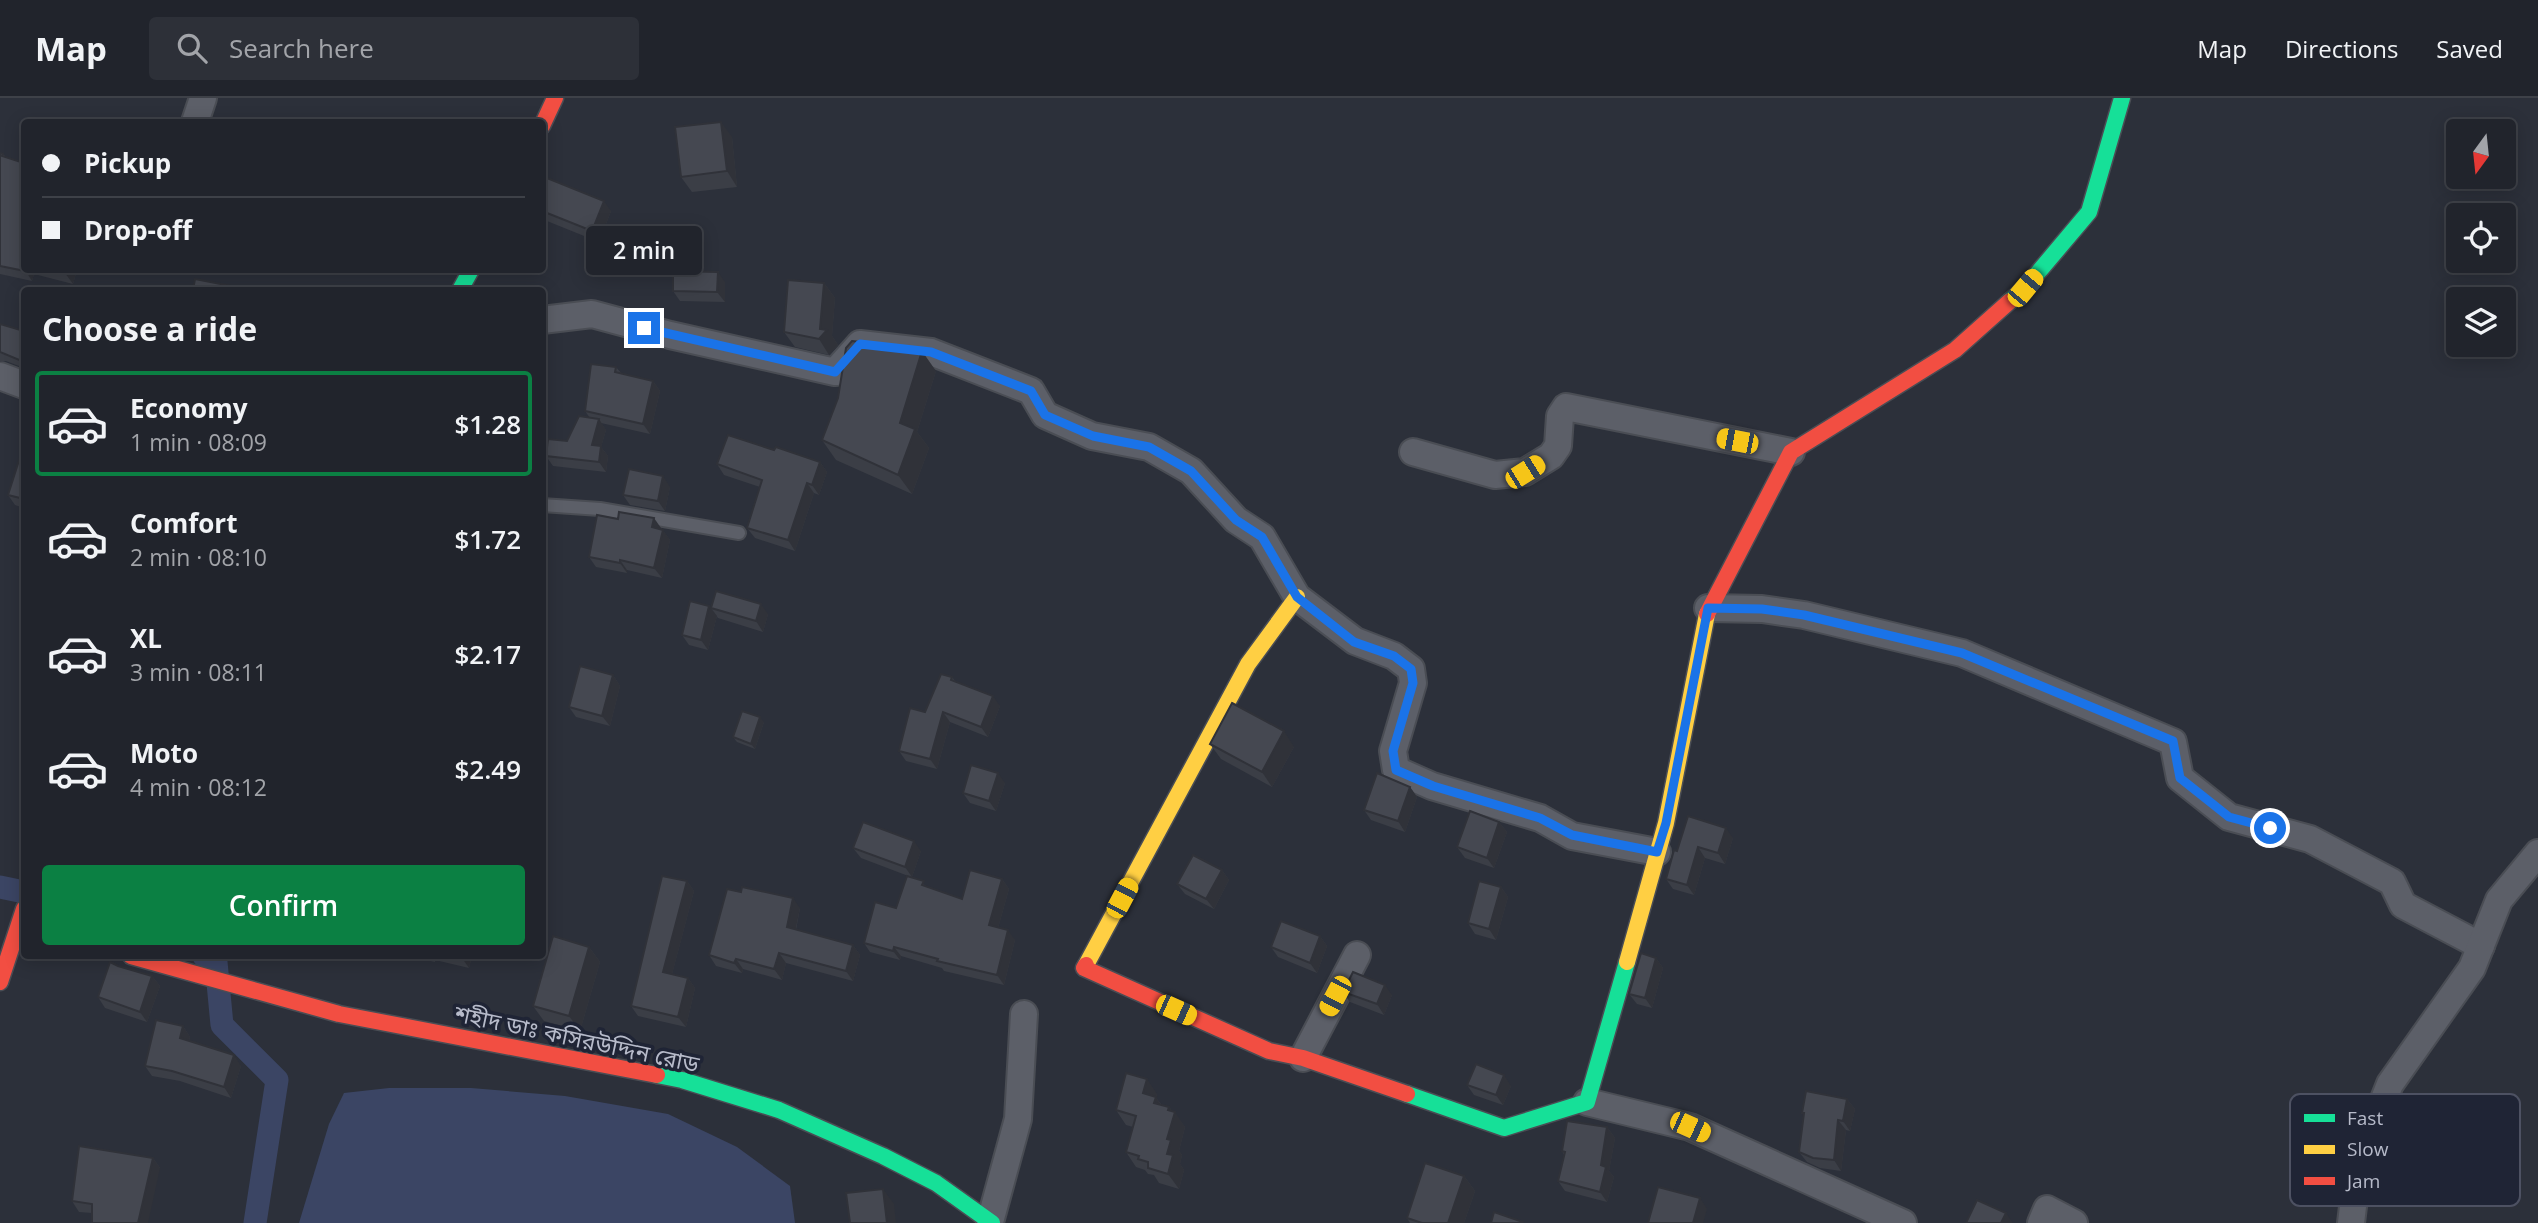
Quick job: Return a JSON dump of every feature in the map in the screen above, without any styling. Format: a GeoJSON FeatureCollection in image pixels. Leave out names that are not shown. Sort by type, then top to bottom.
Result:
{"type":"FeatureCollection","features":[{"type":"Feature","properties":{"kind":"street"},"geometry":{"type":"LineString","coordinates":[[196,119],[203,98]]}},
{"type":"Feature","properties":{"kind":"street"},"geometry":{"type":"LineString","coordinates":[[545,119],[555,98]]}},
{"type":"Feature","properties":{"kind":"street"},"geometry":{"type":"LineString","coordinates":[[1587,1102],[1666,823],[1708,608],[1791,452],[1955,350],[2025,288],[2089,212],[2122,98]]}},
{"type":"Feature","properties":{"kind":"street"},"geometry":{"type":"LineString","coordinates":[[546,320],[592,314],[670,335],[835,372],[860,344],[931,352],[1031,391],[1045,415],[1093,436],[1149,447],[1191,471],[1236,520],[1262,537],[1297,597],[1354,642],[1394,656],[1411,669],[1413,683],[1393,751],[1396,770],[1433,786],[1540,818],[1572,835],[1657,852]]}},
{"type":"Feature","properties":{"kind":"street"},"geometry":{"type":"LineString","coordinates":[[0,376],[21,384]]}},
{"type":"Feature","properties":{"kind":"street"},"geometry":{"type":"LineString","coordinates":[[1413,452],[1495,475],[1525,472],[1551,456],[1558,446],[1560,416],[1566,407],[1791,452]]}},
{"type":"Feature","properties":{"kind":"street"},"geometry":{"type":"LineString","coordinates":[[1297,597],[1248,664],[1084,968],[1269,1051],[1303,1058],[1504,1128],[1587,1102],[1690,1127],[1903,1223]]}},
{"type":"Feature","properties":{"kind":"street"},"geometry":{"type":"LineString","coordinates":[[1708,608],[1762,609],[1804,615],[1962,653],[2173,741],[2180,778],[2229,817],[2311,839],[2392,882],[2403,905],[2481,946]]}},
{"type":"Feature","properties":{"kind":"street"},"geometry":{"type":"LineString","coordinates":[[2386,1094],[2390,1084],[2472,968],[2499,900],[2538,853]]}},
{"type":"Feature","properties":{"kind":"street"},"geometry":{"type":"LineString","coordinates":[[0,918],[21,919]]}},
{"type":"Feature","properties":{"kind":"street"},"geometry":{"type":"LineString","coordinates":[[0,982],[21,922]]}},
{"type":"Feature","properties":{"kind":"street"},"geometry":{"type":"LineString","coordinates":[[1303,1058],[1357,956]]}},
{"type":"Feature","properties":{"kind":"street","name":"শহীদ ডাঃ কসিরউদ্দিন রোড"},"geometry":{"type":"LineString","coordinates":[[142,959],[339,1014],[682,1080],[779,1110],[883,1156],[936,1183],[984,1221]]}},
{"type":"Feature","properties":{"kind":"street"},"geometry":{"type":"LineString","coordinates":[[984,1221],[1017,1119],[1024,1014]]}},
{"type":"Feature","properties":{"kind":"street"},"geometry":{"type":"LineString","coordinates":[[2040,1223],[2047,1209],[2074,1223]]}},
{"type":"Feature","properties":{"kind":"lane"},"geometry":{"type":"LineString","coordinates":[[546,505],[600,509],[739,533]]}},
{"type":"Feature","properties":{"kind":"water"},"geometry":{"type":"Polygon","coordinates":[[[389,1088],[471,1088],[565,1096],[668,1114],[737,1147],[790,1186],[795,1223],[299,1223],[329,1124],[344,1093],[389,1088]]]}},
{"type":"Feature","properties":{"kind":"building"},"geometry":{"type":"Polygon","coordinates":[[[721,122],[727,171],[681,177],[675,127],[721,122]]]}},
{"type":"Feature","properties":{"kind":"building"},"geometry":{"type":"Polygon","coordinates":[[[0,153],[21,162],[21,270],[0,266],[0,153]]]}},
{"type":"Feature","properties":{"kind":"building"},"geometry":{"type":"Polygon","coordinates":[[[546,178],[604,201],[592,231],[546,213],[546,178]]]}},
{"type":"Feature","properties":{"kind":"building"},"geometry":{"type":"Polygon","coordinates":[[[673,271],[718,272],[717,292],[673,291],[673,271]]]}},
{"type":"Feature","properties":{"kind":"building"},"geometry":{"type":"Polygon","coordinates":[[[195,279],[231,286],[231,287],[194,287],[195,279]]]}},
{"type":"Feature","properties":{"kind":"building"},"geometry":{"type":"Polygon","coordinates":[[[788,280],[824,283],[820,329],[827,330],[819,339],[784,332],[788,280]]]}},
{"type":"Feature","properties":{"kind":"building"},"geometry":{"type":"Polygon","coordinates":[[[0,324],[21,330],[21,361],[0,352],[0,324]]]}},
{"type":"Feature","properties":{"kind":"building"},"geometry":{"type":"Polygon","coordinates":[[[852,341],[922,351],[900,423],[915,429],[898,475],[822,440],[838,398],[846,348],[852,341]]]}},
{"type":"Feature","properties":{"kind":"building"},"geometry":{"type":"Polygon","coordinates":[[[591,364],[616,367],[615,372],[653,381],[643,424],[585,411],[591,364]]]}},
{"type":"Feature","properties":{"kind":"building"},"geometry":{"type":"Polygon","coordinates":[[[579,416],[599,419],[592,445],[601,446],[599,462],[546,456],[548,439],[567,441],[579,416]]]}},
{"type":"Feature","properties":{"kind":"building"},"geometry":{"type":"Polygon","coordinates":[[[728,435],[820,462],[812,485],[807,483],[788,540],[747,528],[762,480],[717,464],[728,435]]]}},
{"type":"Feature","properties":{"kind":"building"},"geometry":{"type":"Polygon","coordinates":[[[21,454],[21,498],[8,495],[21,454]]]}},
{"type":"Feature","properties":{"kind":"building"},"geometry":{"type":"Polygon","coordinates":[[[629,469],[663,476],[658,501],[623,495],[629,469]]]}},
{"type":"Feature","properties":{"kind":"building"},"geometry":{"type":"Polygon","coordinates":[[[619,512],[654,518],[652,527],[663,530],[654,568],[620,560],[620,563],[589,557],[597,515],[618,519],[619,512]]]}},
{"type":"Feature","properties":{"kind":"building"},"geometry":{"type":"Polygon","coordinates":[[[716,591],[761,604],[756,621],[711,608],[716,591]]]}},
{"type":"Feature","properties":{"kind":"building"},"geometry":{"type":"Polygon","coordinates":[[[690,601],[709,606],[701,640],[682,635],[690,601]]]}},
{"type":"Feature","properties":{"kind":"building"},"geometry":{"type":"Polygon","coordinates":[[[580,666],[613,675],[602,716],[569,707],[580,666]]]}},
{"type":"Feature","properties":{"kind":"building"},"geometry":{"type":"Polygon","coordinates":[[[941,674],[993,696],[981,727],[943,712],[930,759],[899,751],[910,708],[925,712],[941,674]]]}},
{"type":"Feature","properties":{"kind":"building"},"geometry":{"type":"Polygon","coordinates":[[[1232,703],[1284,731],[1262,772],[1210,744],[1232,703]]]}},
{"type":"Feature","properties":{"kind":"building"},"geometry":{"type":"Polygon","coordinates":[[[742,711],[760,717],[751,744],[733,737],[742,711]]]}},
{"type":"Feature","properties":{"kind":"building"},"geometry":{"type":"Polygon","coordinates":[[[971,765],[998,773],[989,801],[963,793],[971,765]]]}},
{"type":"Feature","properties":{"kind":"building"},"geometry":{"type":"Polygon","coordinates":[[[1377,773],[1410,787],[1398,821],[1364,810],[1377,773]]]}},
{"type":"Feature","properties":{"kind":"building"},"geometry":{"type":"Polygon","coordinates":[[[1470,811],[1499,822],[1487,858],[1457,847],[1470,811]]]}},
{"type":"Feature","properties":{"kind":"building"},"geometry":{"type":"Polygon","coordinates":[[[1688,816],[1726,828],[1718,853],[1698,847],[1687,885],[1666,879],[1688,816]]]}},
{"type":"Feature","properties":{"kind":"building"},"geometry":{"type":"Polygon","coordinates":[[[863,822],[914,841],[905,867],[853,848],[863,822]]]}},
{"type":"Feature","properties":{"kind":"building"},"geometry":{"type":"Polygon","coordinates":[[[1193,855],[1222,870],[1206,899],[1177,884],[1193,855]]]}},
{"type":"Feature","properties":{"kind":"building"},"geometry":{"type":"Polygon","coordinates":[[[970,870],[1002,879],[989,925],[1008,930],[997,975],[937,961],[938,959],[894,947],[893,951],[864,943],[875,902],[896,908],[907,876],[924,881],[922,885],[962,899],[970,870]]]}},
{"type":"Feature","properties":{"kind":"building"},"geometry":{"type":"Polygon","coordinates":[[[662,876],[687,881],[663,972],[688,978],[678,1017],[631,1006],[662,876]]]}},
{"type":"Feature","properties":{"kind":"building"},"geometry":{"type":"Polygon","coordinates":[[[1479,881],[1501,887],[1489,929],[1468,923],[1479,881]]]}},
{"type":"Feature","properties":{"kind":"building"},"geometry":{"type":"Polygon","coordinates":[[[742,887],[793,898],[787,927],[853,945],[846,971],[779,953],[774,969],[736,959],[734,963],[709,955],[727,889],[741,892],[742,887]]]}},
{"type":"Feature","properties":{"kind":"building"},"geometry":{"type":"Polygon","coordinates":[[[1281,921],[1320,936],[1310,963],[1271,947],[1281,921]]]}},
{"type":"Feature","properties":{"kind":"building"},"geometry":{"type":"Polygon","coordinates":[[[553,936],[589,947],[569,1016],[533,1006],[553,936]]]}},
{"type":"Feature","properties":{"kind":"building"},"geometry":{"type":"Polygon","coordinates":[[[1641,953],[1656,958],[1645,998],[1629,994],[1641,953]]]}},
{"type":"Feature","properties":{"kind":"building"},"geometry":{"type":"Polygon","coordinates":[[[110,962],[152,976],[140,1012],[98,997],[110,962]]]}},
{"type":"Feature","properties":{"kind":"building"},"geometry":{"type":"Polygon","coordinates":[[[1353,972],[1385,985],[1377,1004],[1343,992],[1353,972]]]}},
{"type":"Feature","properties":{"kind":"building"},"geometry":{"type":"Polygon","coordinates":[[[156,1020],[183,1026],[180,1038],[234,1055],[224,1087],[172,1071],[145,1066],[156,1020]]]}},
{"type":"Feature","properties":{"kind":"building"},"geometry":{"type":"Polygon","coordinates":[[[1476,1064],[1504,1075],[1496,1095],[1467,1085],[1476,1064]]]}},
{"type":"Feature","properties":{"kind":"building"},"geometry":{"type":"Polygon","coordinates":[[[1126,1073],[1147,1079],[1143,1093],[1156,1097],[1154,1103],[1169,1107],[1168,1110],[1175,1112],[1167,1139],[1171,1140],[1167,1154],[1173,1155],[1168,1174],[1148,1168],[1148,1162],[1126,1152],[1136,1116],[1116,1110],[1126,1073]]]}},
{"type":"Feature","properties":{"kind":"building"},"geometry":{"type":"Polygon","coordinates":[[[1806,1091],[1847,1099],[1843,1121],[1838,1120],[1834,1160],[1813,1158],[1799,1152],[1806,1091]]]}},
{"type":"Feature","properties":{"kind":"building"},"geometry":{"type":"Polygon","coordinates":[[[1567,1121],[1607,1127],[1601,1165],[1606,1167],[1600,1192],[1558,1181],[1565,1152],[1562,1151],[1567,1121]]]}},
{"type":"Feature","properties":{"kind":"building"},"geometry":{"type":"Polygon","coordinates":[[[79,1146],[153,1158],[138,1223],[92,1223],[92,1204],[72,1201],[79,1146]]]}},
{"type":"Feature","properties":{"kind":"building"},"geometry":{"type":"Polygon","coordinates":[[[1425,1163],[1464,1176],[1448,1223],[1422,1223],[1407,1218],[1425,1163]]]}},
{"type":"Feature","properties":{"kind":"building"},"geometry":{"type":"Polygon","coordinates":[[[1658,1187],[1700,1198],[1693,1223],[1648,1223],[1658,1187]]]}},
{"type":"Feature","properties":{"kind":"building"},"geometry":{"type":"Polygon","coordinates":[[[883,1189],[887,1223],[850,1223],[846,1193],[883,1189]]]}},
{"type":"Feature","properties":{"kind":"building"},"geometry":{"type":"Polygon","coordinates":[[[1977,1200],[2006,1213],[2001,1223],[1966,1223],[1977,1200]]]}},
{"type":"Feature","properties":{"kind":"building"},"geometry":{"type":"Polygon","coordinates":[[[1494,1212],[1523,1222],[1491,1223],[1494,1212]]]}},
{"type":"Feature","properties":{"kind":"waterway"},"geometry":{"type":"LineString","coordinates":[[0,887],[21,891]]}},
{"type":"Feature","properties":{"kind":"waterway"},"geometry":{"type":"LineString","coordinates":[[210,959],[216,962],[222,1025],[277,1080],[255,1223]]}},
{"type":"Feature","properties":{"kind":"traffic: fast"},"geometry":{"type":"LineString","coordinates":[[2010,301],[2025,288],[2089,212],[2122,98]]}},
{"type":"Feature","properties":{"kind":"traffic: fast"},"geometry":{"type":"LineString","coordinates":[[462,287],[469,273]]}},
{"type":"Feature","properties":{"kind":"traffic: fast"},"geometry":{"type":"LineString","coordinates":[[1407,1094],[1504,1128],[1587,1102],[1627,962]]}},
{"type":"Feature","properties":{"kind":"traffic: fast"},"geometry":{"type":"LineString","coordinates":[[657,1075],[779,1110],[883,1156],[936,1183],[992,1223]]}},
{"type":"Feature","properties":{"kind":"traffic: slow"},"geometry":{"type":"LineString","coordinates":[[1086,965],[1248,664],[1297,597]]}},
{"type":"Feature","properties":{"kind":"traffic: slow"},"geometry":{"type":"LineString","coordinates":[[1627,962],[1666,823],[1707,614]]}},
{"type":"Feature","properties":{"kind":"traffic: jam"},"geometry":{"type":"LineString","coordinates":[[545,119],[555,98]]}},
{"type":"Feature","properties":{"kind":"traffic: jam"},"geometry":{"type":"LineString","coordinates":[[1707,614],[1791,452],[1955,350],[2010,301]]}},
{"type":"Feature","properties":{"kind":"traffic: jam"},"geometry":{"type":"LineString","coordinates":[[0,982],[21,918]]}},
{"type":"Feature","properties":{"kind":"traffic: jam"},"geometry":{"type":"LineString","coordinates":[[142,959],[339,1014],[657,1075]]}},
{"type":"Feature","properties":{"kind":"traffic: jam"},"geometry":{"type":"LineString","coordinates":[[1086,965],[1084,968],[1269,1051],[1303,1058],[1407,1094]]}},
{"type":"Feature","properties":{"kind":"route"},"geometry":{"type":"LineString","coordinates":[[644,328],[835,372],[860,344],[931,352],[1031,391],[1045,415],[1093,436],[1149,447],[1191,471],[1236,520],[1262,537],[1297,597],[1354,642],[1394,656],[1411,669],[1413,683],[1393,751],[1396,770],[1433,786],[1540,818],[1572,835],[1657,852],[1666,823],[1708,608],[1762,609],[1804,615],[1962,653],[2173,741],[2180,778],[2229,817],[2270,828]]}}]}
